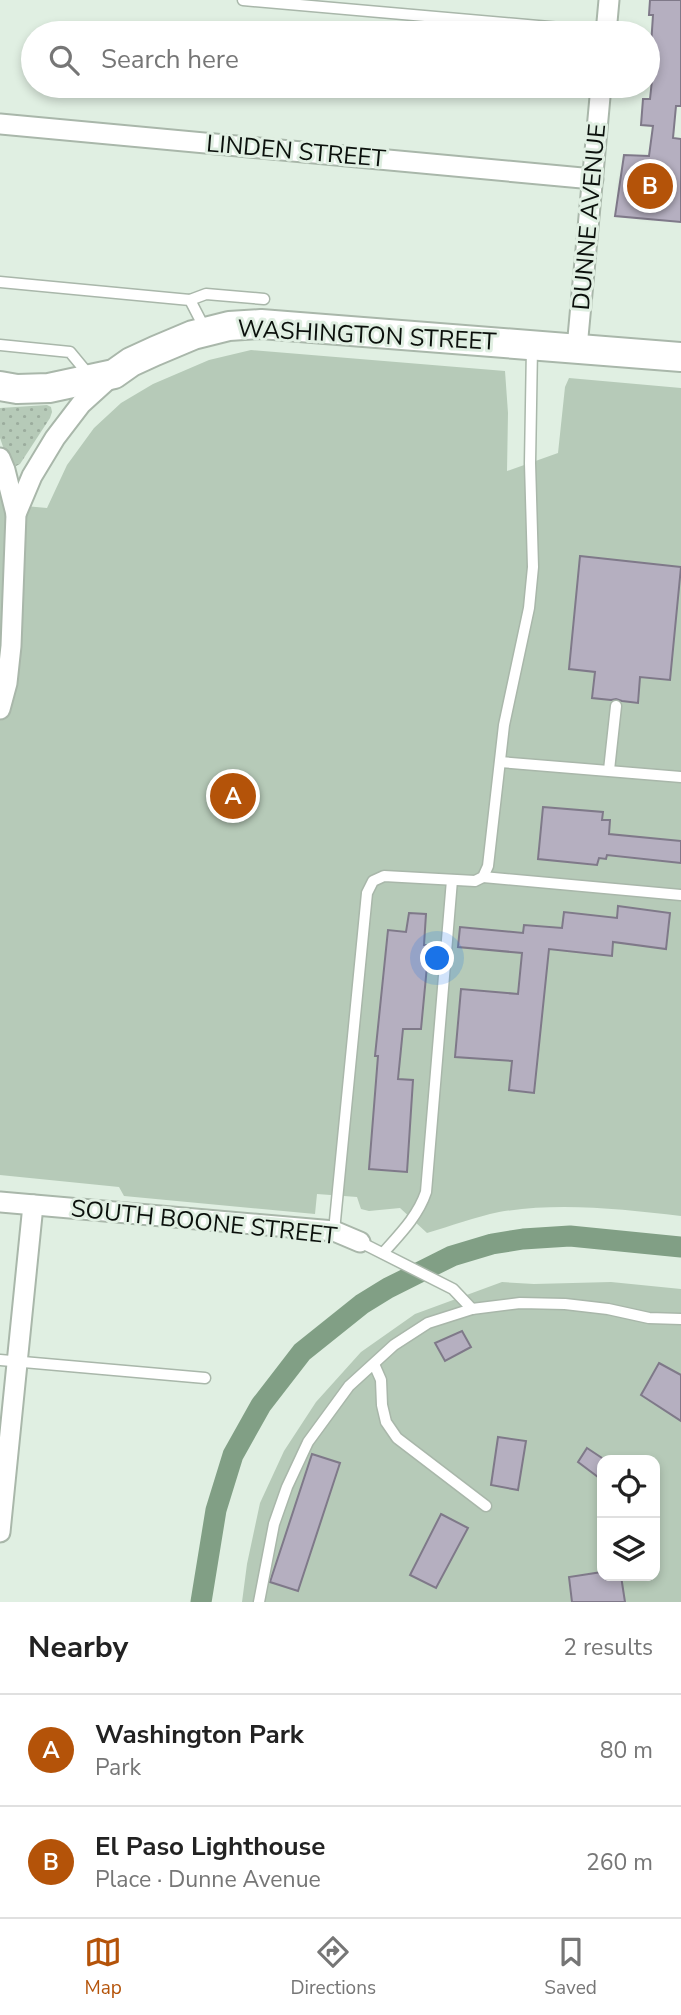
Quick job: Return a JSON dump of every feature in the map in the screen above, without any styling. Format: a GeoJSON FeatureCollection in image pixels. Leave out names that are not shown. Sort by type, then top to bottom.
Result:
{"type":"FeatureCollection","features":[{"type":"Feature","properties":{"kind":"street"},"geometry":{"type":"LineString","coordinates":[[607,21],[609,0]]}},
{"type":"Feature","properties":{"kind":"street","name":"DUNNE AVENUE"},"geometry":{"type":"LineString","coordinates":[[578,348],[600,98]]}},
{"type":"Feature","properties":{"kind":"street","name":"LINDEN STREET"},"geometry":{"type":"LineString","coordinates":[[0,124],[593,179]]}},
{"type":"Feature","properties":{"kind":"street","name":"WASHINGTON STREET"},"geometry":{"type":"LineString","coordinates":[[0,386],[17,389],[49,388],[103,376],[193,335],[229,326],[261,324],[681,357]]}},
{"type":"Feature","properties":{"kind":"street"},"geometry":{"type":"LineString","coordinates":[[16,514],[32,476],[55,438],[80,404],[108,381],[103,376]]}},
{"type":"Feature","properties":{"kind":"street"},"geometry":{"type":"LineString","coordinates":[[0,458],[16,514],[11,646],[7,683],[0,709]]}},
{"type":"Feature","properties":{"kind":"street","name":"SOUTH BOONE STREET"},"geometry":{"type":"LineString","coordinates":[[0,1202],[334,1231],[360,1242]]}},
{"type":"Feature","properties":{"kind":"street"},"geometry":{"type":"LineString","coordinates":[[0,1532],[9,1361],[33,1205]]}},
{"type":"Feature","properties":{"kind":"lane"},"geometry":{"type":"LineString","coordinates":[[243,0],[474,21]]}},
{"type":"Feature","properties":{"kind":"lane"},"geometry":{"type":"LineString","coordinates":[[0,282],[190,300],[206,294],[264,299]]}},
{"type":"Feature","properties":{"kind":"lane"},"geometry":{"type":"LineString","coordinates":[[190,300],[206,332]]}},
{"type":"Feature","properties":{"kind":"lane"},"geometry":{"type":"LineString","coordinates":[[0,345],[70,352],[103,376]]}},
{"type":"Feature","properties":{"kind":"lane"},"geometry":{"type":"LineString","coordinates":[[483,877],[488,866],[503,725],[529,608],[533,567],[530,463],[532,345]]}},
{"type":"Feature","properties":{"kind":"lane"},"geometry":{"type":"LineString","coordinates":[[609,770],[617,706]]}},
{"type":"Feature","properties":{"kind":"lane"},"geometry":{"type":"LineString","coordinates":[[500,762],[681,777]]}},
{"type":"Feature","properties":{"kind":"lane"},"geometry":{"type":"LineString","coordinates":[[334,1231],[367,893],[373,881],[384,876],[475,881],[483,877],[681,895]]}},
{"type":"Feature","properties":{"kind":"lane"},"geometry":{"type":"LineString","coordinates":[[387,1255],[422,1204],[426,1192],[452,880]]}},
{"type":"Feature","properties":{"kind":"lane","name":"SOUTH BOONE STREET"},"geometry":{"type":"LineString","coordinates":[[360,1242],[453,1289],[471,1309]]}},
{"type":"Feature","properties":{"kind":"lane"},"geometry":{"type":"LineString","coordinates":[[259,1602],[274,1524],[287,1487],[308,1442],[349,1386],[394,1345],[428,1323],[471,1309],[520,1303],[565,1304],[608,1309],[640,1317],[681,1319]]}},
{"type":"Feature","properties":{"kind":"lane"},"geometry":{"type":"LineString","coordinates":[[9,1361],[205,1378]]}},
{"type":"Feature","properties":{"kind":"lane"},"geometry":{"type":"LineString","coordinates":[[374,1364],[381,1380],[386,1422],[397,1438],[486,1506]]}},
{"type":"Feature","properties":{"kind":"green space"},"geometry":{"type":"Polygon","coordinates":[[[251,350],[505,371],[508,413],[507,471],[558,453],[565,387],[569,378],[681,388],[681,1216],[613,1209],[544,1207],[499,1212],[427,1233],[400,1208],[369,1211],[361,1209],[357,1197],[317,1194],[315,1214],[124,1196],[119,1187],[0,1175],[0,495],[3,504],[47,508],[67,465],[94,428],[121,403],[153,384],[209,360],[251,350]]]}},
{"type":"Feature","properties":{"kind":"green space"},"geometry":{"type":"Polygon","coordinates":[[[51,407],[50,418],[20,464],[14,467],[9,464],[0,438],[0,408],[51,407]]]}},
{"type":"Feature","properties":{"kind":"green space"},"geometry":{"type":"Polygon","coordinates":[[[502,1282],[611,1282],[681,1289],[681,1602],[242,1602],[260,1503],[284,1451],[316,1402],[361,1352],[415,1314],[502,1282]]]}},
{"type":"Feature","properties":{"kind":"building"},"geometry":{"type":"Polygon","coordinates":[[[650,0],[681,0],[681,106],[676,106],[673,138],[681,139],[681,222],[615,216],[624,155],[649,156],[653,126],[641,125],[643,99],[660,98],[660,21],[653,21],[653,15],[649,15],[650,0]]]}},
{"type":"Feature","properties":{"kind":"building"},"geometry":{"type":"Polygon","coordinates":[[[580,556],[681,567],[670,680],[640,677],[638,703],[592,698],[595,672],[569,669],[580,556]]]}},
{"type":"Feature","properties":{"kind":"building"},"geometry":{"type":"Polygon","coordinates":[[[543,807],[603,812],[602,820],[610,820],[609,834],[681,841],[681,863],[607,855],[606,859],[599,858],[597,865],[538,859],[543,807]]]}},
{"type":"Feature","properties":{"kind":"building"},"geometry":{"type":"Polygon","coordinates":[[[618,906],[670,913],[666,949],[613,942],[612,956],[549,949],[534,1093],[509,1090],[512,1061],[455,1057],[461,989],[518,994],[522,953],[458,947],[460,927],[523,933],[524,925],[562,928],[564,912],[617,918],[618,906]]]}},
{"type":"Feature","properties":{"kind":"building"},"geometry":{"type":"Polygon","coordinates":[[[409,913],[426,914],[424,945],[429,945],[421,1029],[403,1029],[398,1079],[413,1080],[407,1172],[369,1169],[378,1056],[375,1056],[388,930],[406,932],[409,913]]]}},
{"type":"Feature","properties":{"kind":"building"},"geometry":{"type":"Polygon","coordinates":[[[462,1331],[471,1347],[445,1361],[435,1343],[462,1331]]]}},
{"type":"Feature","properties":{"kind":"building"},"geometry":{"type":"Polygon","coordinates":[[[659,1363],[681,1375],[681,1421],[641,1395],[659,1363]]]}},
{"type":"Feature","properties":{"kind":"building"},"geometry":{"type":"Polygon","coordinates":[[[498,1437],[526,1441],[518,1490],[491,1485],[498,1437]]]}},
{"type":"Feature","properties":{"kind":"building"},"geometry":{"type":"Polygon","coordinates":[[[587,1448],[598,1455],[597,1476],[578,1462],[587,1448]]]}},
{"type":"Feature","properties":{"kind":"building"},"geometry":{"type":"Polygon","coordinates":[[[312,1454],[340,1463],[298,1591],[270,1582],[312,1454]]]}},
{"type":"Feature","properties":{"kind":"building"},"geometry":{"type":"Polygon","coordinates":[[[441,1514],[468,1528],[436,1588],[410,1575],[441,1514]]]}},
{"type":"Feature","properties":{"kind":"building"},"geometry":{"type":"Polygon","coordinates":[[[597,1573],[597,1581],[622,1581],[625,1602],[572,1602],[569,1577],[597,1573]]]}},
{"type":"Feature","properties":{"kind":"waterway"},"geometry":{"type":"LineString","coordinates":[[201,1602],[216,1510],[233,1455],[261,1405],[302,1352],[362,1304],[452,1256],[492,1244],[570,1236],[681,1247]]}},
{"type":"Feature","properties":{"kind":"place","name":"El Paso Lighthouse"},"geometry":{"type":"Point","coordinates":[650,186]}},
{"type":"Feature","properties":{"kind":"place","name":"Washington Park"},"geometry":{"type":"Point","coordinates":[233,796]}}]}
